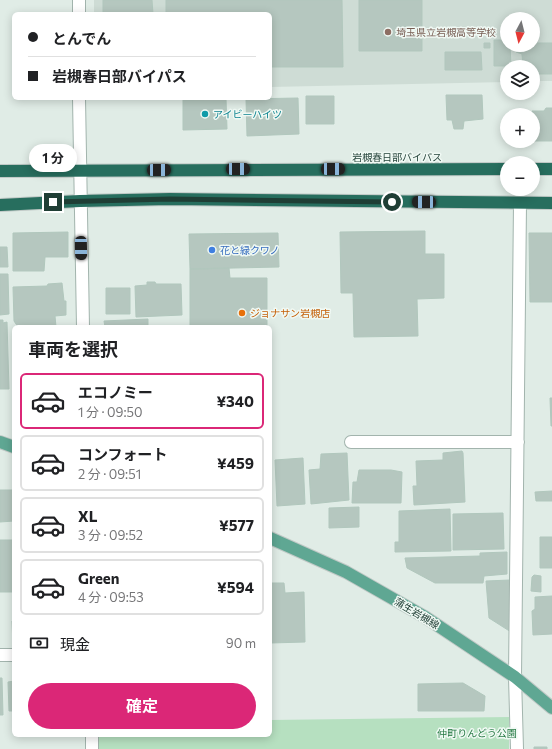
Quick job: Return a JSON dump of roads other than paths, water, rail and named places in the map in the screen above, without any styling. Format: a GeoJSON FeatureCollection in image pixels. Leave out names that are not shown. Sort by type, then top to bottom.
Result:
{"type":"FeatureCollection","features":[{"type":"Feature","properties":{"kind":"highway","name":"岩槻春日部バイパス"},"geometry":{"type":"LineString","coordinates":[[0,170],[500,169]]}},
{"type":"Feature","properties":{"kind":"highway"},"geometry":{"type":"LineString","coordinates":[[540,169],[552,169]]}},
{"type":"Feature","properties":{"kind":"highway"},"geometry":{"type":"LineString","coordinates":[[0,204],[170,199],[552,204]]}},
{"type":"Feature","properties":{"kind":"main road"},"geometry":{"type":"LineString","coordinates":[[0,442],[12,446]]}},
{"type":"Feature","properties":{"kind":"main road","name":"蒲生岩槻線"},"geometry":{"type":"LineString","coordinates":[[272,539],[353,576],[425,617],[515,677],[552,708]]}},
{"type":"Feature","properties":{"kind":"street"},"geometry":{"type":"LineString","coordinates":[[79,0],[79,12]]}},
{"type":"Feature","properties":{"kind":"street"},"geometry":{"type":"LineString","coordinates":[[79,100],[83,325]]}},
{"type":"Feature","properties":{"kind":"street"},"geometry":{"type":"LineString","coordinates":[[517,749],[515,677],[520,204]]}},
{"type":"Feature","properties":{"kind":"street"},"geometry":{"type":"LineString","coordinates":[[351,442],[518,442]]}},
{"type":"Feature","properties":{"kind":"street"},"geometry":{"type":"LineString","coordinates":[[0,655],[12,655]]}},
{"type":"Feature","properties":{"kind":"street"},"geometry":{"type":"LineString","coordinates":[[92,737],[92,749]]}},
{"type":"Feature","properties":{"kind":"place","name":"埼玉県立岩槻高等学校"},"geometry":{"type":"Point","coordinates":[388,32]}},
{"type":"Feature","properties":{"kind":"place","name":"アイビーハイツ"},"geometry":{"type":"Point","coordinates":[205,114]}},
{"type":"Feature","properties":{"kind":"place","name":"花と緑クワノ"},"geometry":{"type":"Point","coordinates":[212,250]}},
{"type":"Feature","properties":{"kind":"place","name":"ジョナサン岩槻店"},"geometry":{"type":"Point","coordinates":[242,313]}},
{"type":"Feature","properties":{"kind":"park label","name":"仲町りんどう公園"},"geometry":{"type":"Point","coordinates":[477,733]}}]}
